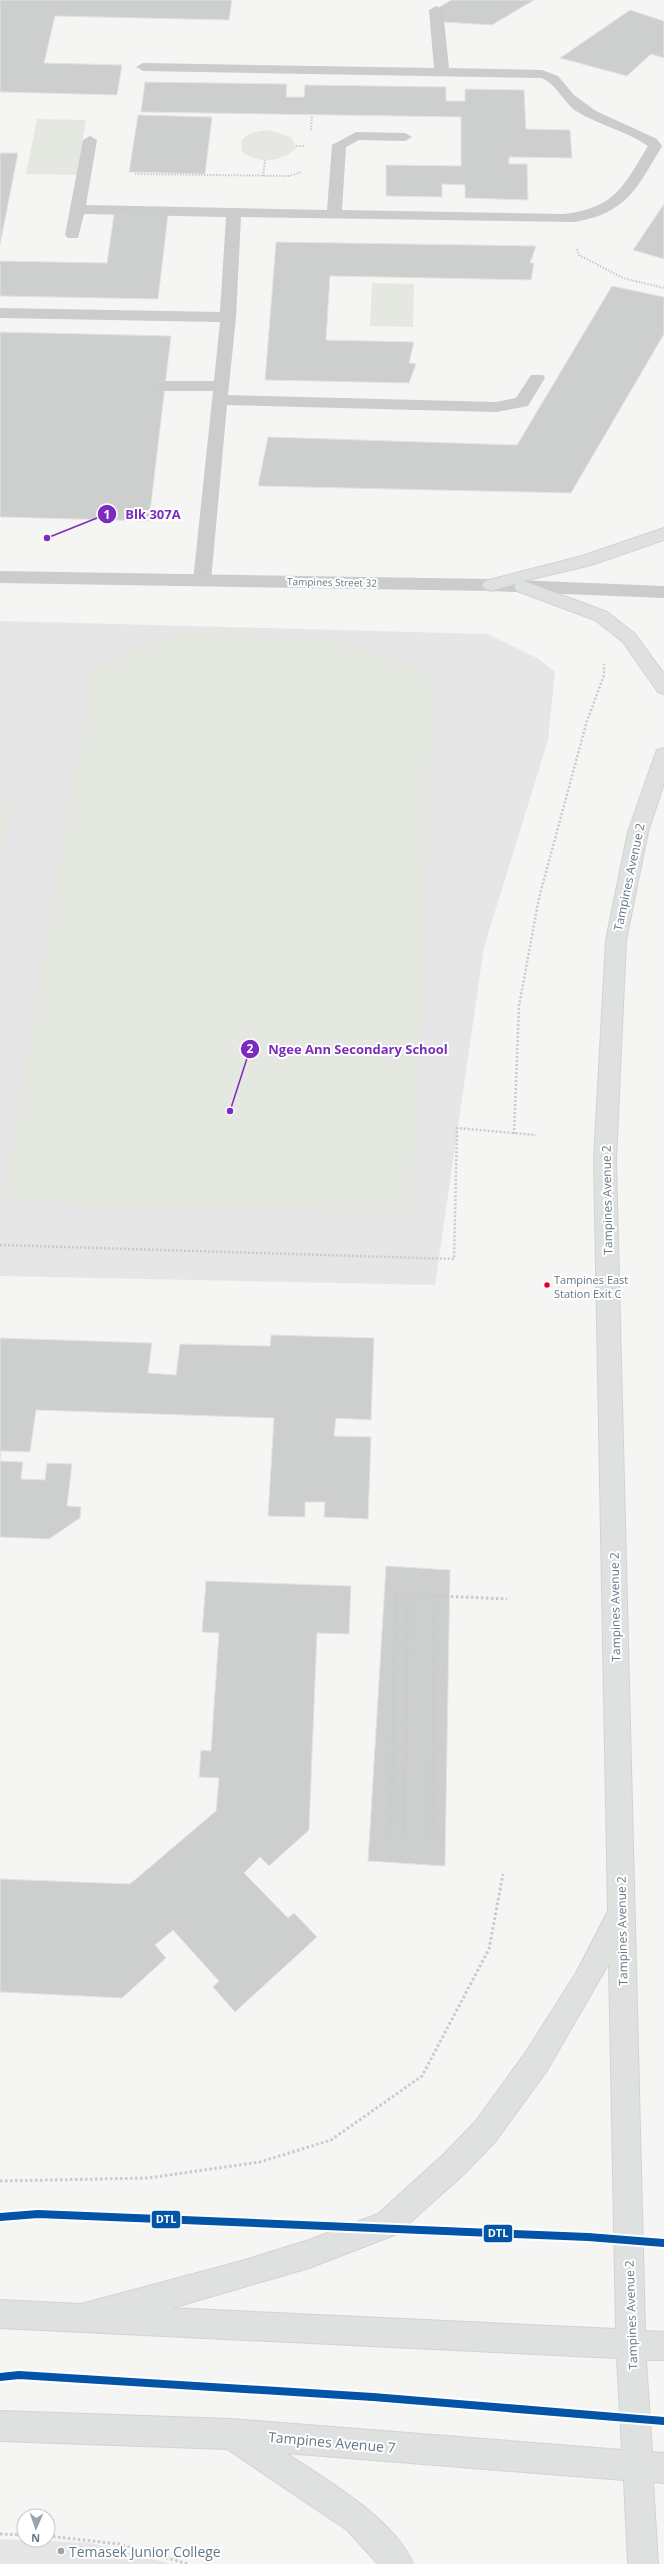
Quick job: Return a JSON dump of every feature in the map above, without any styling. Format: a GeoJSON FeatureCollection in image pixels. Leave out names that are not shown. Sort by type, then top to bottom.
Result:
{"type":"FeatureCollection","features":[{"type":"Feature","properties":{"kind":"main road"},"geometry":{"type":"LineString","coordinates":[[491,585],[543,570],[585,561],[664,534]]}},
{"type":"Feature","properties":{"kind":"main road"},"geometry":{"type":"LineString","coordinates":[[523,587],[601,616],[629,638],[664,688]]}},
{"type":"Feature","properties":{"kind":"main road","name":"Tampines Avenue 2"},"geometry":{"type":"LineString","coordinates":[[643,2564],[651,2467],[631,2345],[605,1158],[616,940],[638,832],[664,754]]}},
{"type":"Feature","properties":{"kind":"main road"},"geometry":{"type":"LineString","coordinates":[[81,2318],[245,2274],[309,2254],[387,2224],[453,2165],[485,2132],[540,2055],[585,1982],[621,1913]]}},
{"type":"Feature","properties":{"kind":"main road"},"geometry":{"type":"LineString","coordinates":[[0,2314],[664,2346]]}},
{"type":"Feature","properties":{"kind":"main road","name":"Tampines Avenue 7"},"geometry":{"type":"LineString","coordinates":[[0,2426],[230,2434],[651,2467]]}},
{"type":"Feature","properties":{"kind":"main road"},"geometry":{"type":"LineString","coordinates":[[230,2434],[358,2519],[398,2564]]}},
{"type":"Feature","properties":{"kind":"street"},"geometry":{"type":"LineString","coordinates":[[436,10],[442,73]]}},
{"type":"Feature","properties":{"kind":"street"},"geometry":{"type":"LineString","coordinates":[[78,209],[564,219],[588,215],[610,207],[637,178],[655,144],[585,110],[571,101],[556,80],[550,76],[143,67]]}},
{"type":"Feature","properties":{"kind":"street"},"geometry":{"type":"LineString","coordinates":[[334,214],[339,145],[356,136],[405,137]]}},
{"type":"Feature","properties":{"kind":"street"},"geometry":{"type":"LineString","coordinates":[[73,235],[90,140]]}},
{"type":"Feature","properties":{"kind":"street"},"geometry":{"type":"LineString","coordinates":[[202,581],[228,317],[234,212]]}},
{"type":"Feature","properties":{"kind":"street"},"geometry":{"type":"LineString","coordinates":[[0,313],[228,317]]}},
{"type":"Feature","properties":{"kind":"street"},"geometry":{"type":"LineString","coordinates":[[165,386],[220,393],[496,407],[522,402],[537,378]]}},
{"type":"Feature","properties":{"kind":"street","name":"Tampines Street 32"},"geometry":{"type":"LineString","coordinates":[[0,577],[491,585],[664,592]]}},
{"type":"Feature","properties":{"kind":"path"},"geometry":{"type":"LineString","coordinates":[[311,131],[312,116]]}},
{"type":"Feature","properties":{"kind":"path"},"geometry":{"type":"LineString","coordinates":[[262,176],[265,160]]}},
{"type":"Feature","properties":{"kind":"path"},"geometry":{"type":"LineString","coordinates":[[135,174],[289,176],[303,172],[305,168]]}},
{"type":"Feature","properties":{"kind":"path"},"geometry":{"type":"LineString","coordinates":[[564,219],[579,255],[623,278],[664,288]]}},
{"type":"Feature","properties":{"kind":"path"},"geometry":{"type":"LineString","coordinates":[[514,1134],[519,1006],[539,898],[573,767],[604,675],[604,662]]}},
{"type":"Feature","properties":{"kind":"path"},"geometry":{"type":"LineString","coordinates":[[0,1245],[454,1259],[457,1128],[536,1135]]}},
{"type":"Feature","properties":{"kind":"path"},"geometry":{"type":"LineString","coordinates":[[391,1834],[396,1594],[408,1596],[435,1594],[507,1599]]}},
{"type":"Feature","properties":{"kind":"path"},"geometry":{"type":"LineString","coordinates":[[432,1834],[435,1594]]}},
{"type":"Feature","properties":{"kind":"path"},"geometry":{"type":"LineString","coordinates":[[404,1835],[408,1596]]}},
{"type":"Feature","properties":{"kind":"path"},"geometry":{"type":"LineString","coordinates":[[0,2181],[148,2178],[260,2162],[331,2140],[422,2076],[489,1949],[503,1874]]}},
{"type":"Feature","properties":{"kind":"path"},"geometry":{"type":"LineString","coordinates":[[0,2534],[16,2535]]}},
{"type":"Feature","properties":{"kind":"path"},"geometry":{"type":"LineString","coordinates":[[56,2537],[105,2541],[155,2551],[188,2564]]}},
{"type":"Feature","properties":{"kind":"shaded area"},"geometry":{"type":"Polygon","coordinates":[[[37,119],[86,120],[77,175],[26,174],[37,119]]]}},
{"type":"Feature","properties":{"kind":"shaded area"},"geometry":{"type":"Polygon","coordinates":[[[269,130],[291,137],[296,146],[294,150],[282,157],[268,160],[254,158],[242,152],[241,141],[244,138],[254,132],[269,130]]]}},
{"type":"Feature","properties":{"kind":"shaded area"},"geometry":{"type":"Polygon","coordinates":[[[372,283],[414,284],[413,327],[370,326],[372,283]]]}},
{"type":"Feature","properties":{"kind":"shaded area"},"geometry":{"type":"Polygon","coordinates":[[[0,621],[487,634],[537,658],[555,672],[548,740],[484,947],[435,1285],[0,1276],[0,621]]]}},
{"type":"Feature","properties":{"kind":"shaded area"},"geometry":{"type":"Polygon","coordinates":[[[179,632],[336,640],[435,674],[414,1214],[2,1203],[92,669],[179,632]]]}},
{"type":"Feature","properties":{"kind":"shaded area"},"geometry":{"type":"Polygon","coordinates":[[[0,806],[11,806],[0,870],[0,806]]]}},
{"type":"Feature","properties":{"kind":"shaded area","name":"Temasek Junior College"},"geometry":{"type":"Polygon","coordinates":[[[0,2539],[16,2540],[16,2548],[56,2548],[56,2541],[91,2543],[171,2564],[0,2564],[0,2539]]]}},
{"type":"Feature","properties":{"kind":"building"},"geometry":{"type":"Polygon","coordinates":[[[0,0],[232,0],[229,20],[55,16],[44,63],[122,65],[117,95],[0,92],[0,0]]]}},
{"type":"Feature","properties":{"kind":"building"},"geometry":{"type":"Polygon","coordinates":[[[451,0],[534,0],[492,25],[443,22],[438,8],[451,0]]]}},
{"type":"Feature","properties":{"kind":"building"},"geometry":{"type":"Polygon","coordinates":[[[630,10],[664,21],[664,58],[651,54],[627,76],[560,58],[630,10]]]}},
{"type":"Feature","properties":{"kind":"building"},"geometry":{"type":"Polygon","coordinates":[[[145,82],[287,84],[286,97],[304,97],[305,85],[446,87],[446,101],[465,101],[465,89],[524,90],[526,129],[570,130],[572,158],[509,157],[509,164],[527,164],[528,200],[465,198],[465,185],[442,184],[442,197],[386,196],[386,165],[461,166],[461,117],[141,112],[145,82]]]}},
{"type":"Feature","properties":{"kind":"building"},"geometry":{"type":"Polygon","coordinates":[[[138,115],[212,117],[205,174],[129,172],[138,115]]]}},
{"type":"Feature","properties":{"kind":"building"},"geometry":{"type":"Polygon","coordinates":[[[0,153],[18,153],[0,245],[0,153]]]}},
{"type":"Feature","properties":{"kind":"building"},"geometry":{"type":"Polygon","coordinates":[[[664,204],[664,259],[633,250],[664,204]]]}},
{"type":"Feature","properties":{"kind":"building"},"geometry":{"type":"Polygon","coordinates":[[[114,214],[168,215],[158,299],[0,296],[0,261],[107,263],[114,214]]]}},
{"type":"Feature","properties":{"kind":"building"},"geometry":{"type":"Polygon","coordinates":[[[276,242],[536,246],[530,263],[534,263],[531,280],[330,276],[326,340],[414,342],[409,363],[416,364],[409,383],[265,380],[276,242]]]}},
{"type":"Feature","properties":{"kind":"building"},"geometry":{"type":"Polygon","coordinates":[[[612,286],[664,297],[664,334],[571,493],[258,486],[268,437],[517,445],[612,286]]]}},
{"type":"Feature","properties":{"kind":"building"},"geometry":{"type":"Polygon","coordinates":[[[0,332],[171,336],[149,521],[0,517],[0,332]]]}},
{"type":"Feature","properties":{"kind":"building"},"geometry":{"type":"Polygon","coordinates":[[[271,1335],[374,1338],[371,1420],[336,1418],[334,1436],[371,1437],[368,1519],[324,1517],[325,1502],[305,1502],[305,1517],[268,1516],[274,1418],[36,1410],[30,1452],[1,1451],[0,1461],[0,1338],[152,1343],[148,1373],[176,1375],[180,1344],[270,1346],[271,1335]]]}},
{"type":"Feature","properties":{"kind":"building"},"geometry":{"type":"Polygon","coordinates":[[[0,1461],[23,1462],[21,1479],[45,1480],[47,1463],[72,1464],[67,1506],[81,1507],[80,1518],[49,1539],[0,1537],[0,1461]]]}},
{"type":"Feature","properties":{"kind":"building"},"geometry":{"type":"Polygon","coordinates":[[[386,1566],[450,1570],[445,1866],[368,1861],[386,1566]]]}},
{"type":"Feature","properties":{"kind":"building"},"geometry":{"type":"Polygon","coordinates":[[[206,1581],[351,1586],[349,1634],[317,1633],[309,1830],[269,1866],[260,1857],[244,1873],[288,1918],[294,1913],[317,1937],[235,2012],[213,1987],[219,1981],[173,1930],[155,1945],[166,1958],[122,1998],[0,1992],[0,1879],[130,1884],[216,1811],[219,1778],[199,1777],[201,1750],[211,1751],[219,1633],[202,1632],[206,1581]]]}},
{"type":"Feature","properties":{"kind":"transit line","name":"DTL"},"geometry":{"type":"LineString","coordinates":[[0,2217],[38,2214],[588,2237],[664,2243]]}},
{"type":"Feature","properties":{"kind":"transit line","name":"DTL"},"geometry":{"type":"LineString","coordinates":[[0,2377],[19,2375],[373,2397],[664,2421]]}},
{"type":"Feature","properties":{"kind":"place","name":"Blk 307A"},"geometry":{"type":"Point","coordinates":[47,538]}},
{"type":"Feature","properties":{"kind":"place","name":"Ngee Ann Secondary School"},"geometry":{"type":"Point","coordinates":[230,1111]}},
{"type":"Feature","properties":{"kind":"place","name":"Tampines East Station Exit C"},"geometry":{"type":"Point","coordinates":[547,1285]}},
{"type":"Feature","properties":{"kind":"place","name":"Temasek Junior College"},"geometry":{"type":"Point","coordinates":[61,2551]}}]}
